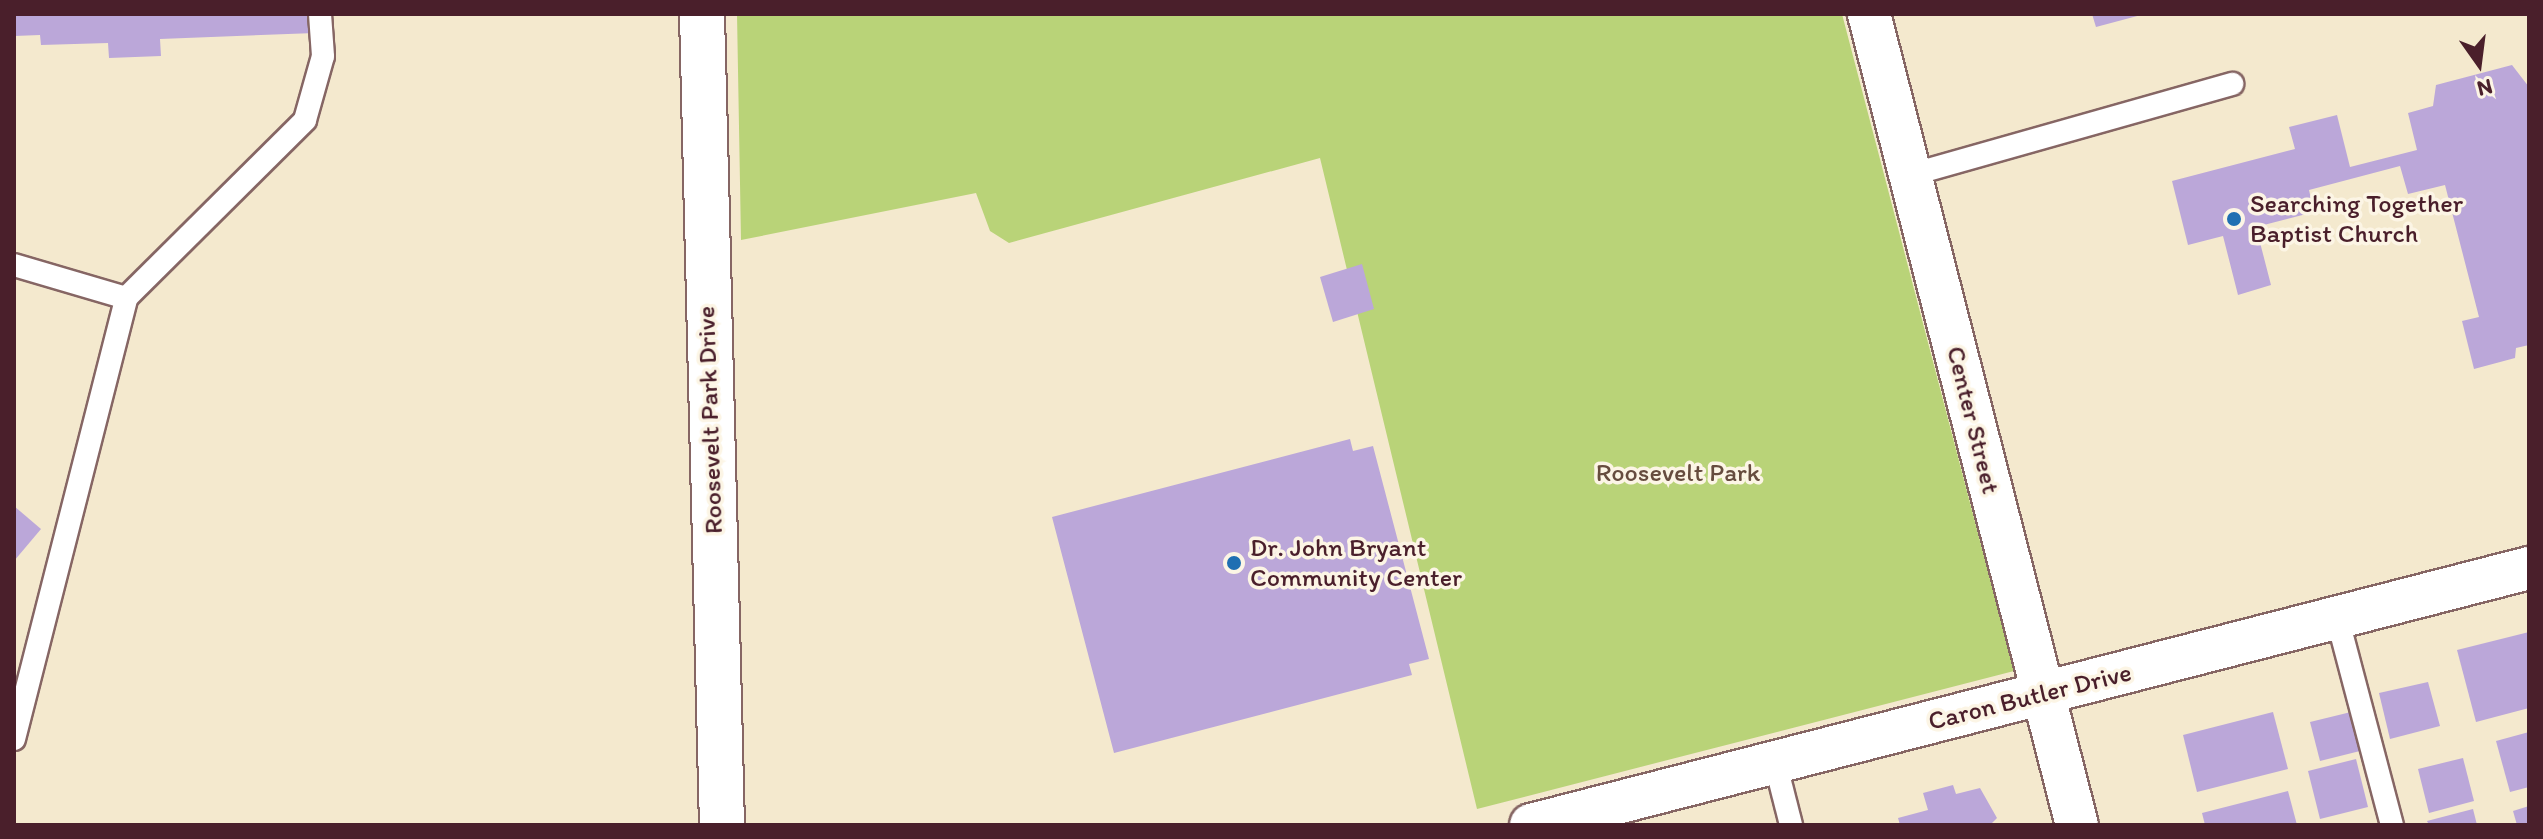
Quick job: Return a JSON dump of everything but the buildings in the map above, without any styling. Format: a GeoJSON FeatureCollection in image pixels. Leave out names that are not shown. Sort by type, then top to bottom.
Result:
{"type":"FeatureCollection","features":[{"type":"Feature","properties":{"kind":"street","name":"Roosevelt Park Drive"},"geometry":{"type":"LineString","coordinates":[[702,14],[722,825]]}},
{"type":"Feature","properties":{"kind":"street","name":"Center Street"},"geometry":{"type":"LineString","coordinates":[[1869,14],[2077,825]]}},
{"type":"Feature","properties":{"kind":"street","name":"Caron Butler Drive"},"geometry":{"type":"LineString","coordinates":[[1531,825],[2529,568]]}},
{"type":"Feature","properties":{"kind":"lane"},"geometry":{"type":"LineString","coordinates":[[14,739],[126,298],[305,120],[323,56],[320,14]]}},
{"type":"Feature","properties":{"kind":"lane"},"geometry":{"type":"LineString","coordinates":[[1910,175],[2232,84]]}},
{"type":"Feature","properties":{"kind":"lane"},"geometry":{"type":"LineString","coordinates":[[14,265],[126,298]]}},
{"type":"Feature","properties":{"kind":"lane"},"geometry":{"type":"LineString","coordinates":[[2337,617],[2392,825]]}},
{"type":"Feature","properties":{"kind":"lane"},"geometry":{"type":"LineString","coordinates":[[1775,762],[1791,825]]}},
{"type":"Feature","properties":{"kind":"green space","name":"Roosevelt Park"},"geometry":{"type":"Polygon","coordinates":[[[737,14],[1842,14],[2014,671],[1477,809],[1320,158],[1009,243],[990,231],[976,193],[741,240],[737,14]]]}},
{"type":"Feature","properties":{"kind":"place","name":"Searching Together Baptist Church"},"geometry":{"type":"Point","coordinates":[2234,219]}},
{"type":"Feature","properties":{"kind":"place","name":"Dr. John Bryant Community Center"},"geometry":{"type":"Point","coordinates":[1234,563]}}]}
